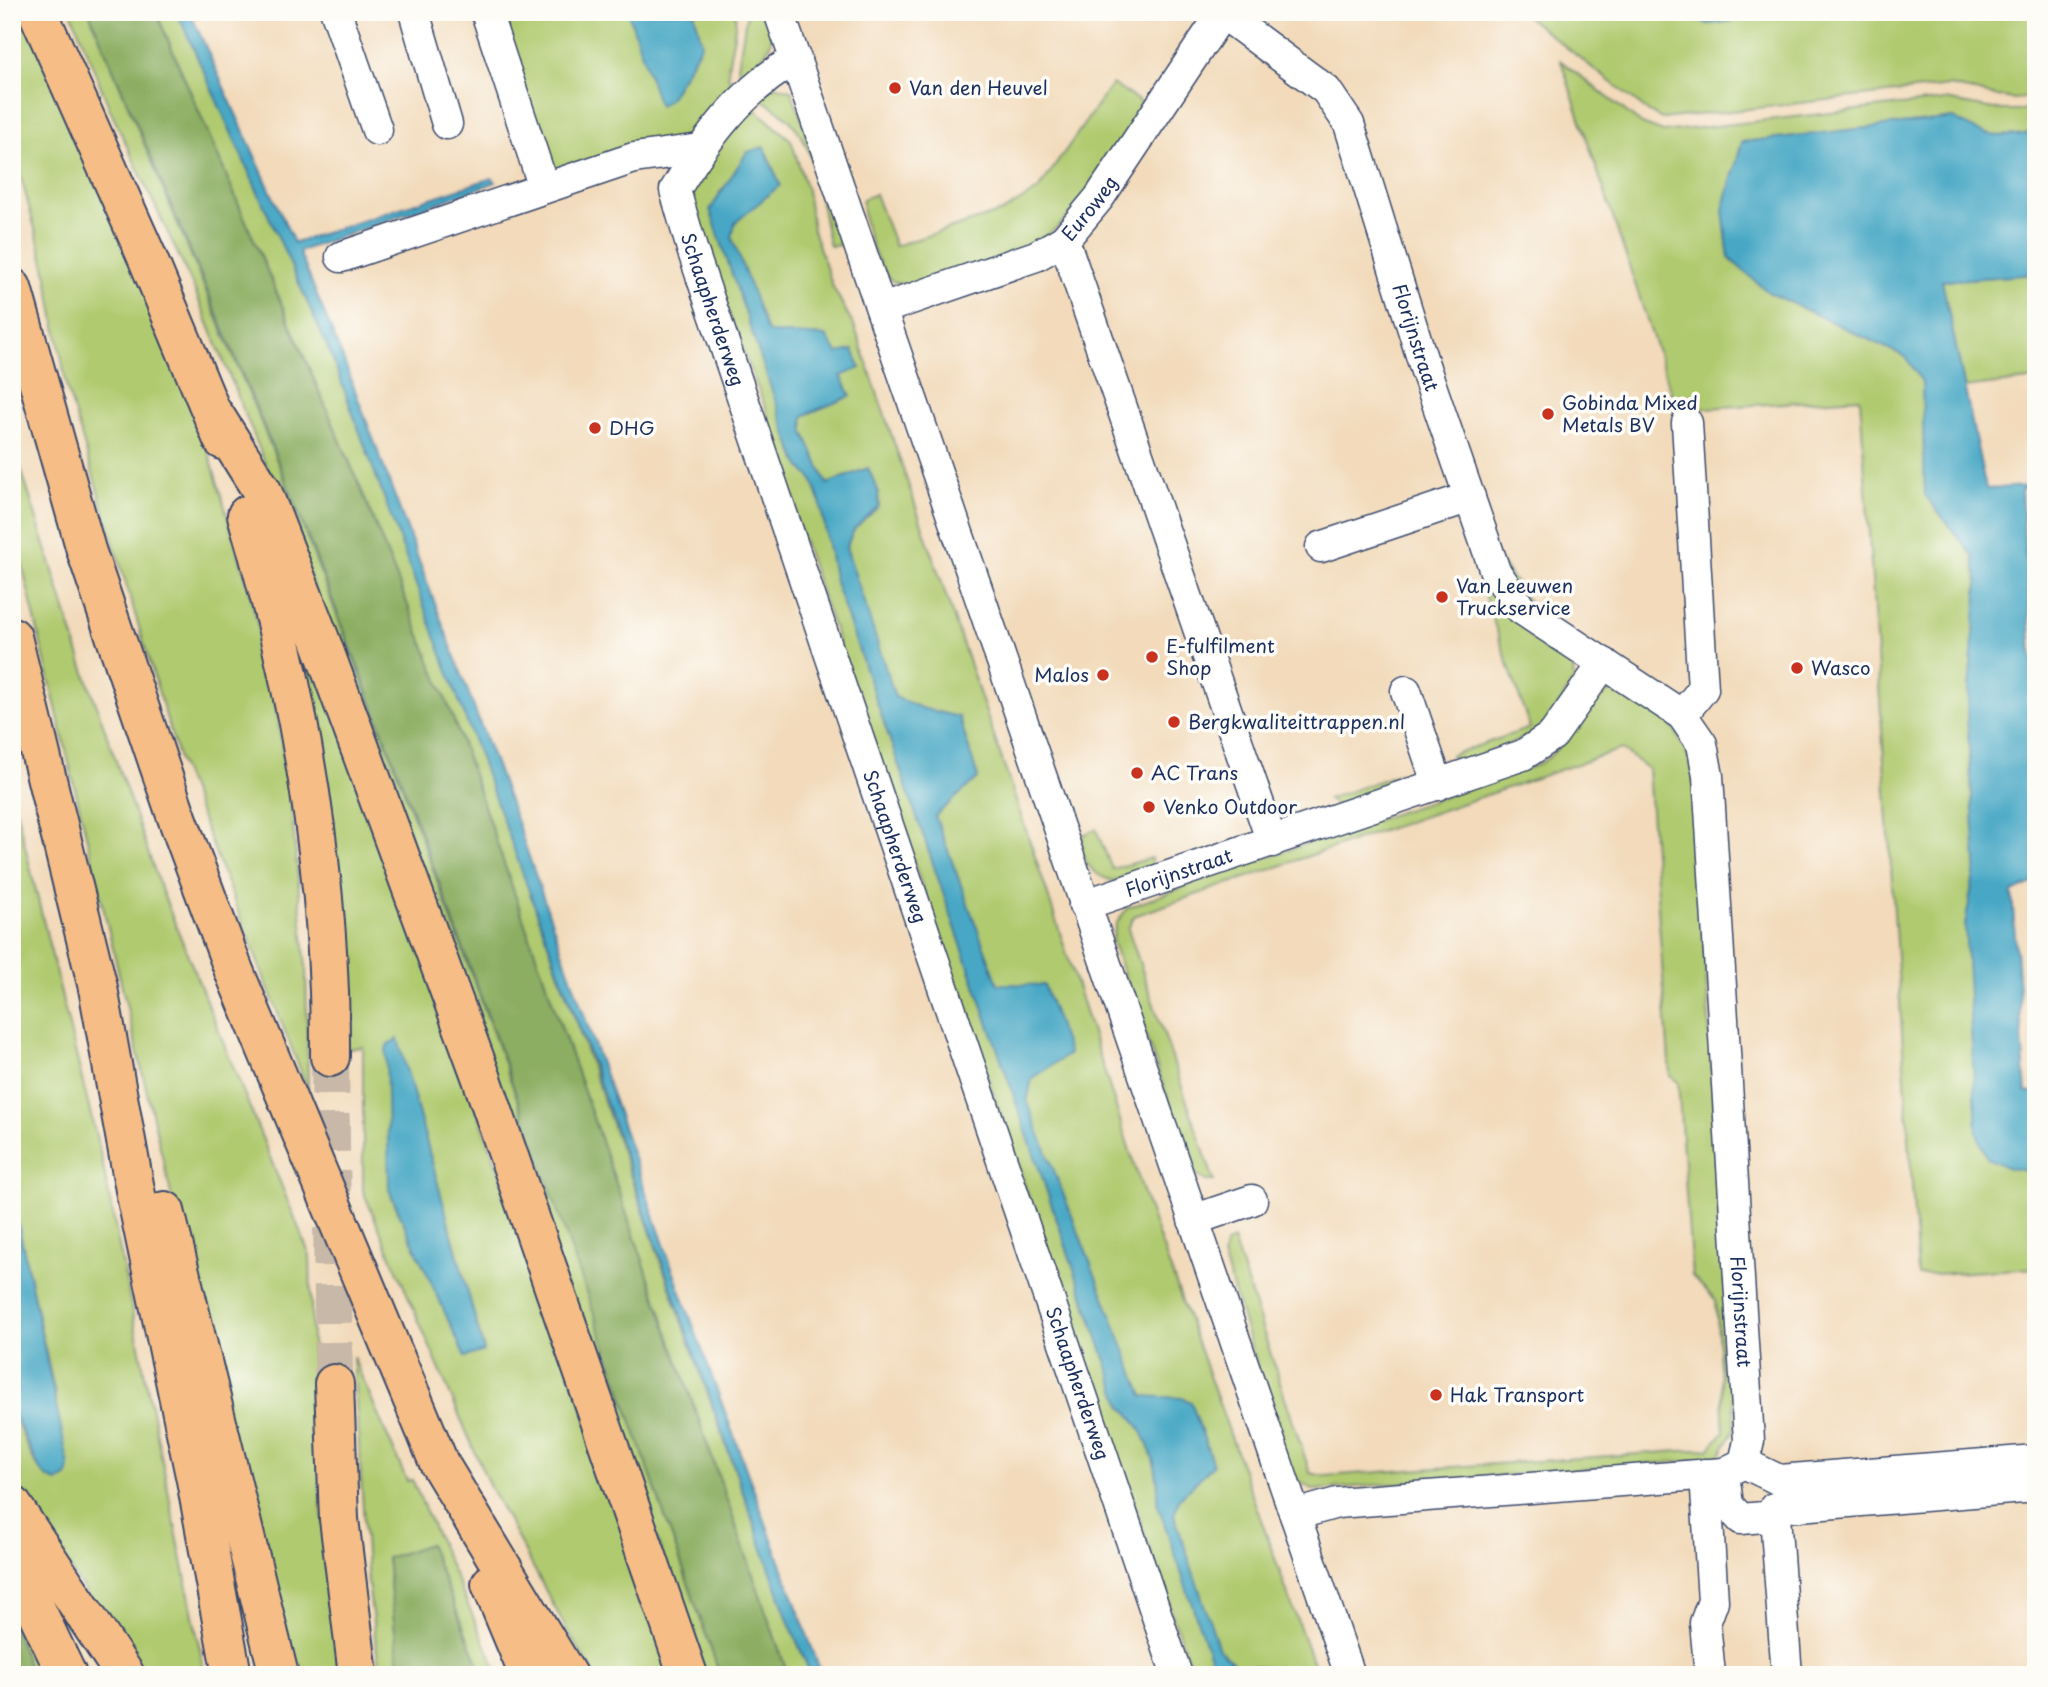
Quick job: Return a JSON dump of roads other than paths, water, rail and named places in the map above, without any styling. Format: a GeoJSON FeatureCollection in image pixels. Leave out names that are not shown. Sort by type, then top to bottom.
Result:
{"type":"FeatureCollection","features":[{"type":"Feature","properties":{"kind":"highway"},"geometry":{"type":"LineString","coordinates":[[38,12],[215,416],[262,567],[288,673],[305,765],[322,895],[330,1057]]}},
{"type":"Feature","properties":{"kind":"highway"},"geometry":{"type":"LineString","coordinates":[[12,288],[86,550],[175,812],[234,971],[529,1675]]}},
{"type":"Feature","properties":{"kind":"highway"},"geometry":{"type":"LineString","coordinates":[[215,416],[262,491],[319,637],[481,1076],[688,1675]]}},
{"type":"Feature","properties":{"kind":"highway"},"geometry":{"type":"LineString","coordinates":[[12,637],[98,988],[135,1190],[196,1480],[232,1675]]}},
{"type":"Feature","properties":{"kind":"highway"},"geometry":{"type":"LineString","coordinates":[[98,988],[159,1184],[279,1675]]}},
{"type":"Feature","properties":{"kind":"highway"},"geometry":{"type":"LineString","coordinates":[[334,1384],[339,1518],[358,1675]]}},
{"type":"Feature","properties":{"kind":"highway"},"geometry":{"type":"LineString","coordinates":[[439,1463],[567,1675]]}},
{"type":"Feature","properties":{"kind":"highway"},"geometry":{"type":"LineString","coordinates":[[12,1505],[125,1675]]}},
{"type":"Feature","properties":{"kind":"highway"},"geometry":{"type":"LineString","coordinates":[[12,1559],[66,1675]]}},
{"type":"Feature","properties":{"kind":"street"},"geometry":{"type":"LineString","coordinates":[[336,12],[377,130]]}},
{"type":"Feature","properties":{"kind":"street"},"geometry":{"type":"LineString","coordinates":[[414,12],[447,124]]}},
{"type":"Feature","properties":{"kind":"street"},"geometry":{"type":"LineString","coordinates":[[486,12],[544,188]]}},
{"type":"Feature","properties":{"kind":"street"},"geometry":{"type":"LineString","coordinates":[[779,12],[1350,1675]]}},
{"type":"Feature","properties":{"kind":"street","name":"Euroweg"},"geometry":{"type":"LineString","coordinates":[[882,309],[1036,256],[1064,240],[1099,198],[1223,13]]}},
{"type":"Feature","properties":{"kind":"street","name":"Florijnstraat"},"geometry":{"type":"LineString","coordinates":[[1223,13],[1326,90],[1349,124],[1425,368],[1495,571],[1506,591],[1521,609],[1682,715],[1702,744],[1708,776],[1749,1441],[1724,1470]]}},
{"type":"Feature","properties":{"kind":"street","name":"Schaapherderweg"},"geometry":{"type":"LineString","coordinates":[[796,59],[770,74],[747,94],[700,149],[675,190],[692,249],[1177,1675]]}},
{"type":"Feature","properties":{"kind":"street"},"geometry":{"type":"LineString","coordinates":[[341,257],[634,158],[700,149]]}},
{"type":"Feature","properties":{"kind":"street"},"geometry":{"type":"LineString","coordinates":[[1064,240],[1272,842]]}},
{"type":"Feature","properties":{"kind":"street"},"geometry":{"type":"LineString","coordinates":[[1682,715],[1703,689],[1687,423]]}},
{"type":"Feature","properties":{"kind":"street"},"geometry":{"type":"LineString","coordinates":[[1321,547],[1470,497]]}},
{"type":"Feature","properties":{"kind":"street","name":"Florijnstraat"},"geometry":{"type":"LineString","coordinates":[[1084,905],[1438,785],[1540,747],[1553,735],[1604,663]]}},
{"type":"Feature","properties":{"kind":"street"},"geometry":{"type":"LineString","coordinates":[[1406,691],[1438,785]]}},
{"type":"Feature","properties":{"kind":"street"},"geometry":{"type":"LineString","coordinates":[[1193,1220],[1252,1200]]}},
{"type":"Feature","properties":{"kind":"street"},"geometry":{"type":"LineString","coordinates":[[1295,1516],[1337,1503],[1724,1470],[1779,1480],[2036,1460]]}},
{"type":"Feature","properties":{"kind":"street"},"geometry":{"type":"LineString","coordinates":[[1724,1470],[1728,1506],[1741,1519],[1775,1516]]}},
{"type":"Feature","properties":{"kind":"street"},"geometry":{"type":"LineString","coordinates":[[1710,1675],[1705,1623],[1713,1601],[1724,1470]]}},
{"type":"Feature","properties":{"kind":"street"},"geometry":{"type":"LineString","coordinates":[[1787,1675],[1774,1508],[2036,1487]]}},
{"type":"Feature","properties":{"kind":"water"},"geometry":{"type":"Polygon","coordinates":[[[177,12],[190,12],[294,243],[492,178],[496,182],[300,251],[300,254],[344,361],[517,822],[675,1276],[822,1675],[811,1675],[788,1620],[587,1048],[332,357],[177,12]]]}},
{"type":"Feature","properties":{"kind":"water"},"geometry":{"type":"Polygon","coordinates":[[[628,12],[694,12],[702,44],[669,99],[659,106],[628,12]]]}},
{"type":"Feature","properties":{"kind":"water"},"geometry":{"type":"Polygon","coordinates":[[[1682,12],[1815,12],[1708,24],[1682,12]]]}},
{"type":"Feature","properties":{"kind":"water"},"geometry":{"type":"Polygon","coordinates":[[[1954,118],[1975,130],[1993,135],[2012,136],[2036,132],[2036,274],[1942,281],[1986,489],[2036,485],[2036,488],[2021,489],[2036,714],[2036,881],[2012,892],[2026,1092],[2036,1092],[2036,1172],[2009,1168],[1987,1158],[1977,1133],[1965,926],[1976,862],[1967,713],[1978,583],[1973,556],[1925,495],[1922,382],[1906,357],[1768,292],[1729,258],[1723,210],[1742,142],[1954,118]]]}},
{"type":"Feature","properties":{"kind":"water"},"geometry":{"type":"Polygon","coordinates":[[[764,147],[780,185],[735,223],[732,238],[766,329],[770,333],[826,336],[837,353],[853,350],[860,368],[841,376],[851,396],[803,417],[804,432],[827,484],[868,468],[878,491],[879,506],[855,528],[846,547],[895,697],[921,708],[959,717],[978,778],[935,816],[998,984],[1044,985],[1069,1054],[1032,1078],[1027,1102],[1143,1396],[1182,1398],[1191,1402],[1213,1465],[1179,1499],[1174,1515],[1219,1649],[1236,1665],[1281,1669],[1283,1675],[1215,1672],[1157,1502],[1157,1477],[1150,1450],[1138,1425],[1122,1407],[835,582],[820,501],[812,479],[799,465],[788,438],[710,210],[747,152],[764,147]]]}},
{"type":"Feature","properties":{"kind":"water"},"geometry":{"type":"Polygon","coordinates":[[[398,1039],[484,1351],[465,1357],[389,1190],[386,1050],[388,1044],[398,1039]]]}},
{"type":"Feature","properties":{"kind":"water"},"geometry":{"type":"Polygon","coordinates":[[[12,1195],[69,1466],[67,1477],[57,1482],[46,1477],[39,1468],[12,1410],[12,1195]]]}},
{"type":"Feature","properties":{"kind":"tunnel"},"geometry":{"type":"LineString","coordinates":[[330,1057],[334,1384]]}},
{"type":"Feature","properties":{"kind":"place","name":"Van den Heuvel"},"geometry":{"type":"Point","coordinates":[895,88]}},
{"type":"Feature","properties":{"kind":"place","name":"Gobinda Mixed Metals BV"},"geometry":{"type":"Point","coordinates":[1548,414]}},
{"type":"Feature","properties":{"kind":"place","name":"DHG"},"geometry":{"type":"Point","coordinates":[595,428]}},
{"type":"Feature","properties":{"kind":"place","name":"Van Leeuwen Truckservice"},"geometry":{"type":"Point","coordinates":[1442,597]}},
{"type":"Feature","properties":{"kind":"place","name":"E-fulfilment Shop"},"geometry":{"type":"Point","coordinates":[1152,657]}},
{"type":"Feature","properties":{"kind":"place","name":"Wasco"},"geometry":{"type":"Point","coordinates":[1797,668]}},
{"type":"Feature","properties":{"kind":"place","name":"Malos"},"geometry":{"type":"Point","coordinates":[1103,675]}},
{"type":"Feature","properties":{"kind":"place","name":"Bergkwaliteittrappen.nl"},"geometry":{"type":"Point","coordinates":[1174,722]}},
{"type":"Feature","properties":{"kind":"place","name":"AC Trans"},"geometry":{"type":"Point","coordinates":[1137,773]}},
{"type":"Feature","properties":{"kind":"place","name":"Venko Outdoor"},"geometry":{"type":"Point","coordinates":[1149,807]}},
{"type":"Feature","properties":{"kind":"place","name":"Hak Transport"},"geometry":{"type":"Point","coordinates":[1436,1395]}}]}
